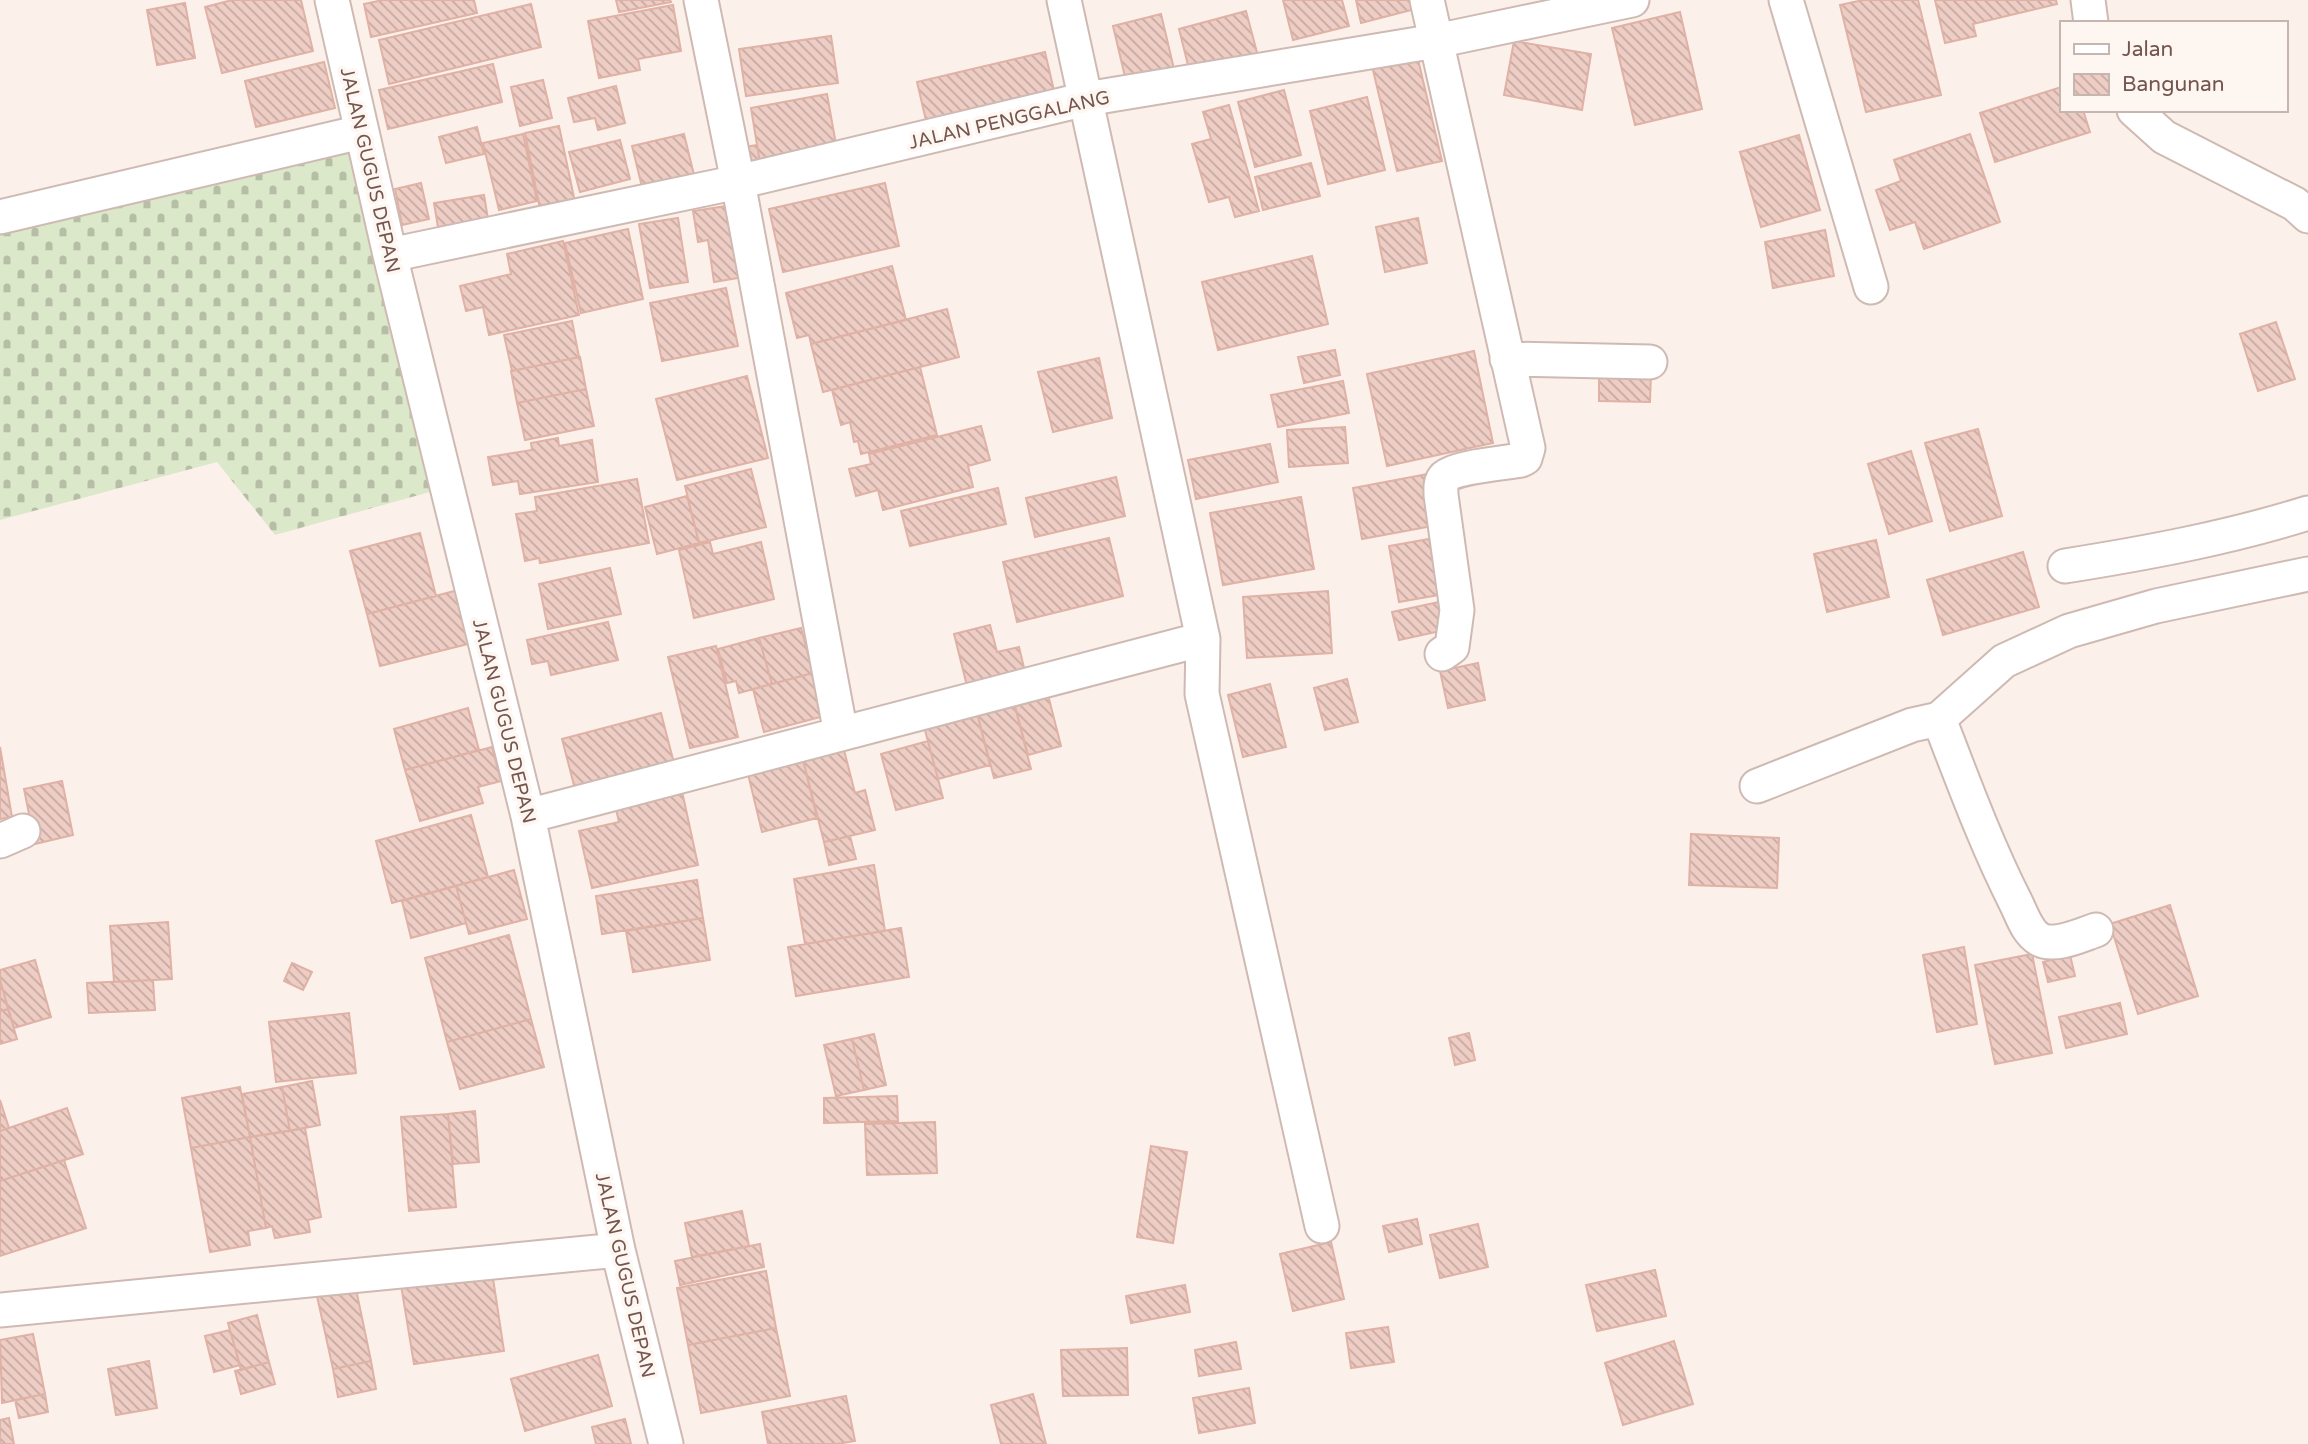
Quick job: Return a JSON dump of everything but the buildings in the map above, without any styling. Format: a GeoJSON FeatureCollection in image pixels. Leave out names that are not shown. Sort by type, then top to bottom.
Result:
{"type":"FeatureCollection","features":[{"type":"Feature","properties":{"kind":"street","name":"JALAN GUGUS DEPAN"},"geometry":{"type":"LineString","coordinates":[[332,0],[390,254],[528,816],[618,1250],[666,1444]]}},
{"type":"Feature","properties":{"kind":"street"},"geometry":{"type":"LineString","coordinates":[[701,0],[738,181],[841,734]]}},
{"type":"Feature","properties":{"kind":"street"},"geometry":{"type":"LineString","coordinates":[[1064,0],[1203,639],[1202,694],[1322,1226]]}},
{"type":"Feature","properties":{"kind":"street"},"geometry":{"type":"LineString","coordinates":[[1427,0],[1523,424],[1527,453],[1521,460],[1459,471],[1444,478],[1442,482],[1441,495],[1457,610],[1452,647],[1442,654]]}},
{"type":"Feature","properties":{"kind":"street","name":"JALAN PENGGALANG"},"geometry":{"type":"LineString","coordinates":[[390,254],[738,181],[1086,99],[1436,41],[1632,0]]}},
{"type":"Feature","properties":{"kind":"street"},"geometry":{"type":"LineString","coordinates":[[1786,0],[1871,287]]}},
{"type":"Feature","properties":{"kind":"street"},"geometry":{"type":"LineString","coordinates":[[2088,0],[2091,21]]}},
{"type":"Feature","properties":{"kind":"street"},"geometry":{"type":"LineString","coordinates":[[2136,112],[2164,137],[2295,204],[2308,216]]}},
{"type":"Feature","properties":{"kind":"street"},"geometry":{"type":"LineString","coordinates":[[0,217],[361,132]]}},
{"type":"Feature","properties":{"kind":"street"},"geometry":{"type":"LineString","coordinates":[[1507,359],[1650,362]]}},
{"type":"Feature","properties":{"kind":"street"},"geometry":{"type":"LineString","coordinates":[[2065,566],[2148,553],[2308,513]]}},
{"type":"Feature","properties":{"kind":"street"},"geometry":{"type":"LineString","coordinates":[[1757,786],[1912,725],[1939,719],[2004,661],[2069,631],[2156,606],[2308,574]]}},
{"type":"Feature","properties":{"kind":"street"},"geometry":{"type":"LineString","coordinates":[[528,816],[1203,639]]}},
{"type":"Feature","properties":{"kind":"street"},"geometry":{"type":"LineString","coordinates":[[1939,719],[1997,866],[2029,929],[2038,939],[2046,942],[2096,930]]}},
{"type":"Feature","properties":{"kind":"street"},"geometry":{"type":"LineString","coordinates":[[0,1310],[618,1250]]}},
{"type":"Feature","properties":{"kind":"green space"},"geometry":{"type":"Polygon","coordinates":[[[351,138],[437,490],[275,535],[217,462],[0,520],[0,228],[351,138]]]}}]}
